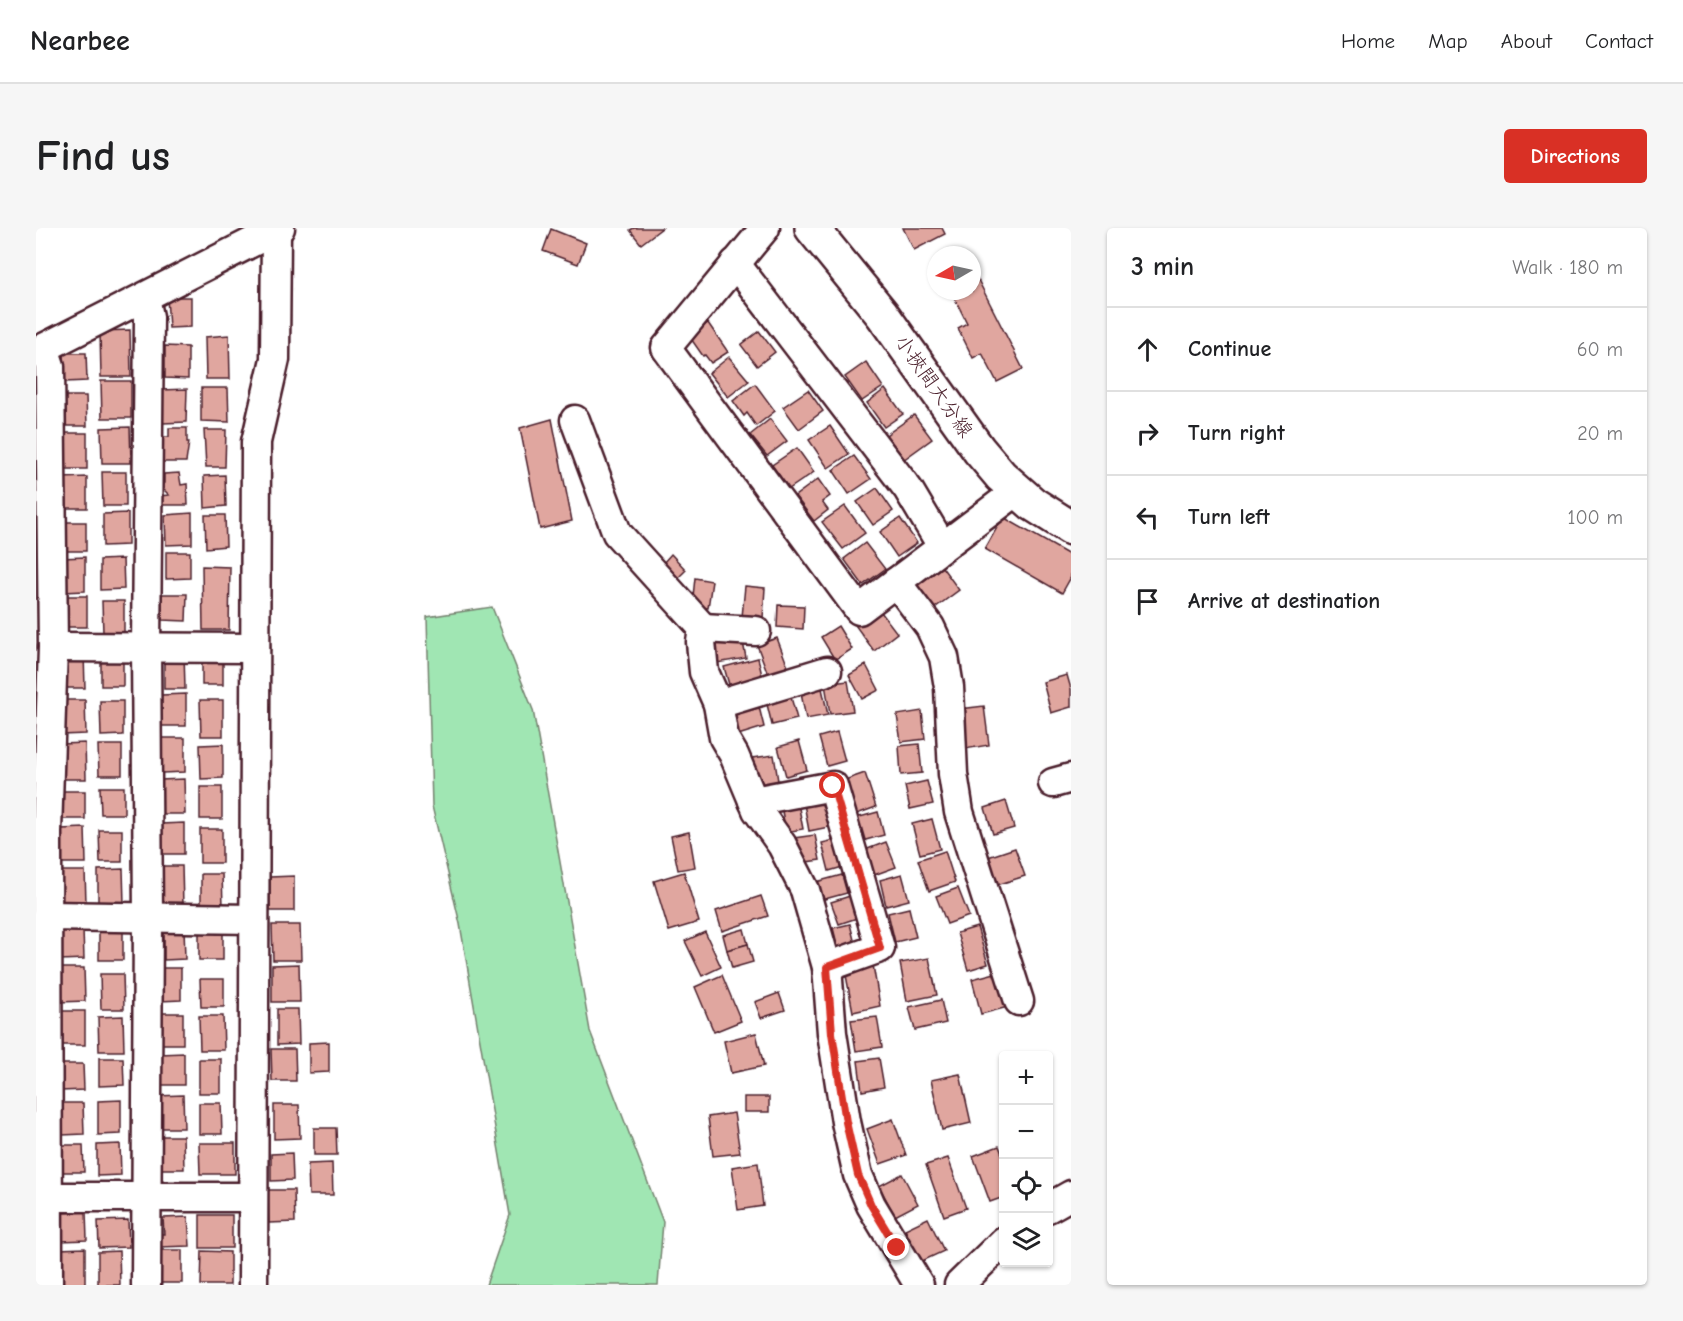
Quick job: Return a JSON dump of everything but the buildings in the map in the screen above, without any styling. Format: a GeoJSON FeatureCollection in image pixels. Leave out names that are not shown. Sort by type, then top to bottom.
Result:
{"type":"FeatureCollection","features":[{"type":"Feature","properties":{"kind":"main road","name":"小挾間大分線"},"geometry":{"type":"LineString","coordinates":[[812,228],[882,314],[979,450],[1017,491],[1040,509],[1071,528]]}},
{"type":"Feature","properties":{"kind":"street"},"geometry":{"type":"LineString","coordinates":[[765,228],[666,348],[859,610],[1017,491]]}},
{"type":"Feature","properties":{"kind":"street"},"geometry":{"type":"LineString","coordinates":[[48,1285],[43,1197],[47,916],[42,832],[53,647],[50,366],[40,350],[278,229],[275,359],[256,442],[253,1285]]}},
{"type":"Feature","properties":{"kind":"street"},"geometry":{"type":"LineString","coordinates":[[735,262],[908,489],[942,546]]}},
{"type":"Feature","properties":{"kind":"street"},"geometry":{"type":"LineString","coordinates":[[146,297],[149,317],[146,647],[146,1285]]}},
{"type":"Feature","properties":{"kind":"street"},"geometry":{"type":"LineString","coordinates":[[575,420],[617,533],[703,627],[756,631]]}},
{"type":"Feature","properties":{"kind":"street"},"geometry":{"type":"LineString","coordinates":[[896,582],[930,627],[944,657],[949,687],[953,774],[959,812],[1019,1001]]}},
{"type":"Feature","properties":{"kind":"street"},"geometry":{"type":"LineString","coordinates":[[703,627],[701,642],[704,672],[718,704],[724,738],[734,755],[757,810],[782,845],[806,890],[827,967],[832,1033],[846,1122],[858,1175],[871,1205],[919,1285]]}},
{"type":"Feature","properties":{"kind":"street"},"geometry":{"type":"LineString","coordinates":[[53,647],[255,648]]}},
{"type":"Feature","properties":{"kind":"street"},"geometry":{"type":"LineString","coordinates":[[718,704],[827,670]]}},
{"type":"Feature","properties":{"kind":"street"},"geometry":{"type":"LineString","coordinates":[[753,801],[833,786],[880,948],[827,967]]}},
{"type":"Feature","properties":{"kind":"street"},"geometry":{"type":"LineString","coordinates":[[47,916],[253,919]]}},
{"type":"Feature","properties":{"kind":"street"},"geometry":{"type":"LineString","coordinates":[[1053,1205],[1071,1195]]}},
{"type":"Feature","properties":{"kind":"street"},"geometry":{"type":"LineString","coordinates":[[43,1197],[252,1197]]}},
{"type":"Feature","properties":{"kind":"street"},"geometry":{"type":"LineString","coordinates":[[959,1285],[999,1246]]}},
{"type":"Feature","properties":{"kind":"green space"},"geometry":{"type":"Polygon","coordinates":[[[492,607],[533,710],[590,1031],[663,1222],[658,1285],[486,1285],[510,1215],[460,924],[432,806],[427,617],[492,607]]]}},
{"type":"Feature","properties":{"kind":"route"},"geometry":{"type":"LineString","coordinates":[[833,786],[880,948],[827,967],[832,1033],[846,1122],[858,1175],[871,1205],[897,1248]]}}]}
